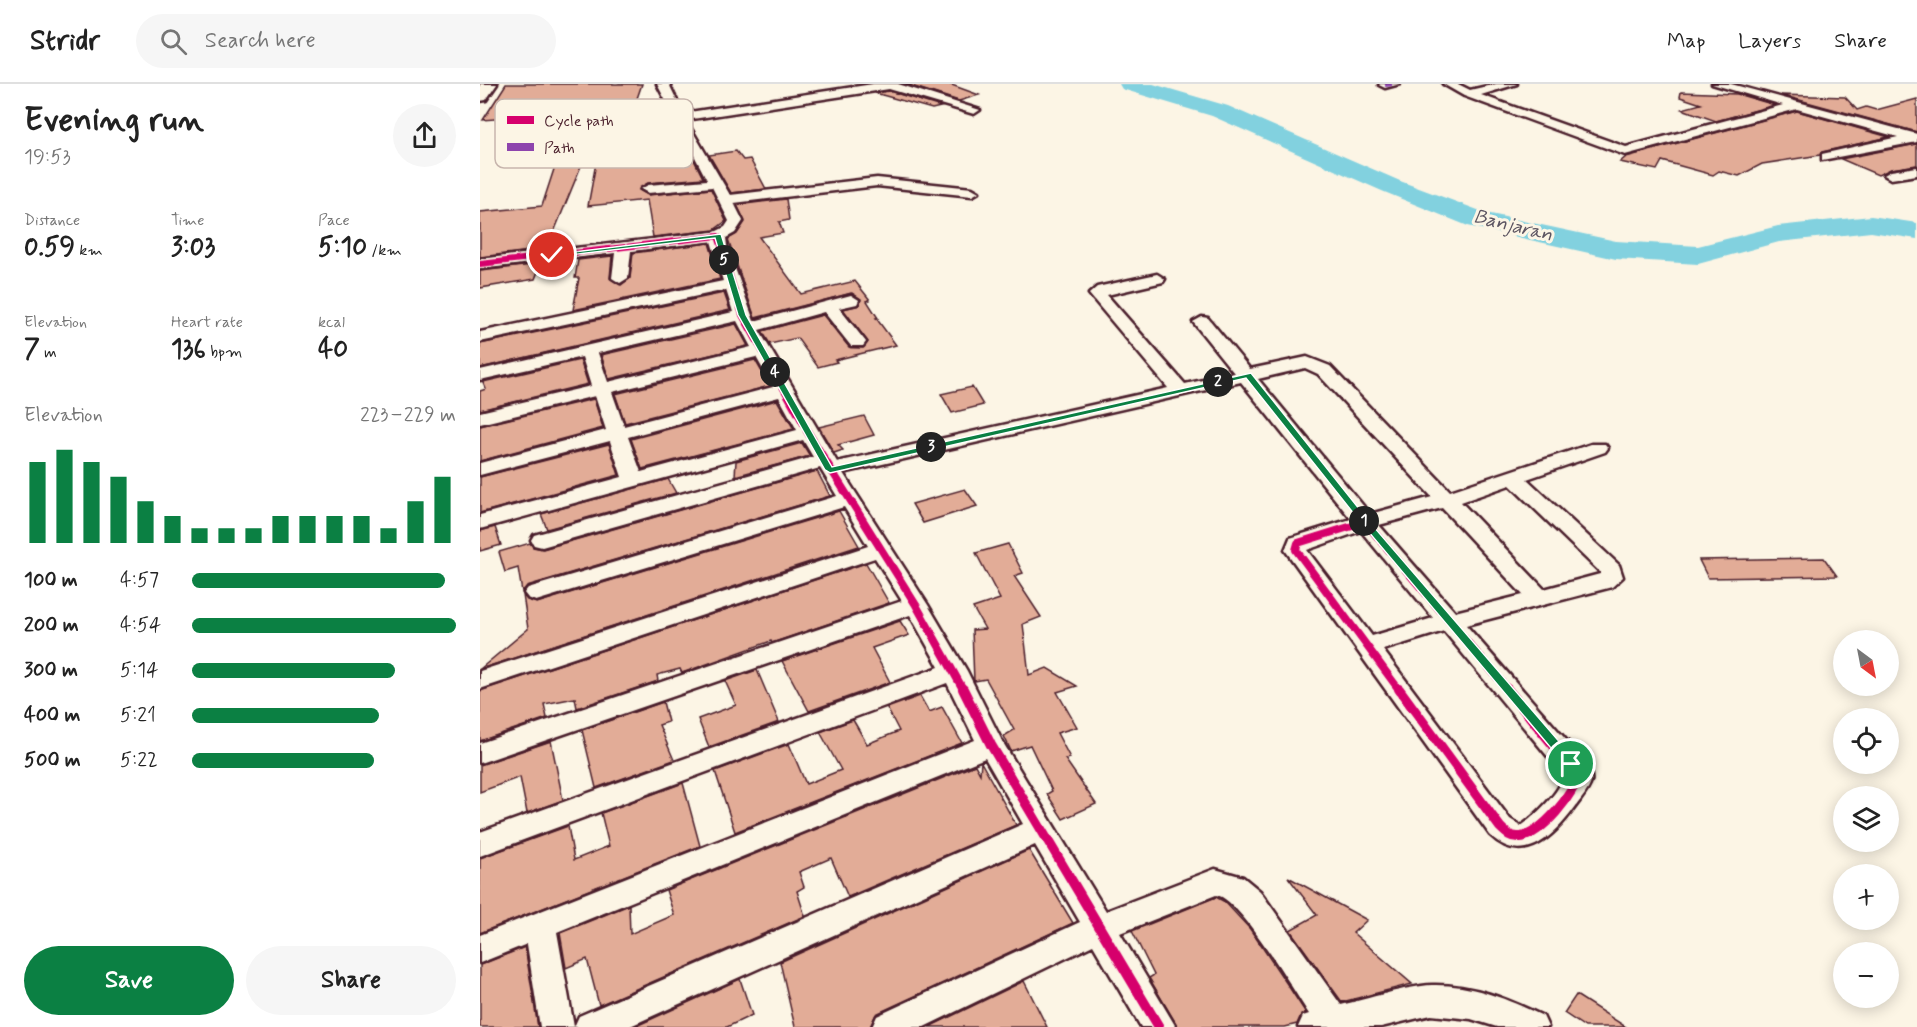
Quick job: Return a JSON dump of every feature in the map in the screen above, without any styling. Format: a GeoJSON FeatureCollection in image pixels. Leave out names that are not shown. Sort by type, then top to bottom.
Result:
{"type":"FeatureCollection","features":[{"type":"Feature","properties":{"kind":"highway"},"geometry":{"type":"LineString","coordinates":[[480,96],[489,84]]}},
{"type":"Feature","properties":{"kind":"street"},"geometry":{"type":"LineString","coordinates":[[663,84],[670,99]]}},
{"type":"Feature","properties":{"kind":"street"},"geometry":{"type":"LineString","coordinates":[[1449,84],[1468,94],[1625,151],[1798,105]]}},
{"type":"Feature","properties":{"kind":"street"},"geometry":{"type":"LineString","coordinates":[[1468,94],[1511,84]]}},
{"type":"Feature","properties":{"kind":"street"},"geometry":{"type":"LineString","coordinates":[[1718,84],[1916,137]]}},
{"type":"Feature","properties":{"kind":"street"},"geometry":{"type":"LineString","coordinates":[[693,115],[887,85],[974,110]]}},
{"type":"Feature","properties":{"kind":"street"},"geometry":{"type":"LineString","coordinates":[[1827,157],[1916,137]]}},
{"type":"Feature","properties":{"kind":"street"},"geometry":{"type":"LineString","coordinates":[[480,264],[718,236],[730,230],[736,221],[693,143]]}},
{"type":"Feature","properties":{"kind":"street"},"geometry":{"type":"LineString","coordinates":[[1891,175],[1917,171]]}},
{"type":"Feature","properties":{"kind":"street"},"geometry":{"type":"LineString","coordinates":[[726,200],[877,182],[972,192]]}},
{"type":"Feature","properties":{"kind":"street"},"geometry":{"type":"LineString","coordinates":[[648,189],[715,183]]}},
{"type":"Feature","properties":{"kind":"street"},"geometry":{"type":"LineString","coordinates":[[718,236],[731,284],[746,321],[808,434],[916,605],[954,671],[990,745],[1159,1027]]}},
{"type":"Feature","properties":{"kind":"street"},"geometry":{"type":"LineString","coordinates":[[620,278],[624,246]]}},
{"type":"Feature","properties":{"kind":"street"},"geometry":{"type":"LineString","coordinates":[[1157,279],[1103,290],[1097,294],[1180,390]]}},
{"type":"Feature","properties":{"kind":"street"},"geometry":{"type":"LineString","coordinates":[[480,337],[731,284]]}},
{"type":"Feature","properties":{"kind":"street"},"geometry":{"type":"LineString","coordinates":[[480,375],[588,350],[851,300]]}},
{"type":"Feature","properties":{"kind":"street"},"geometry":{"type":"LineString","coordinates":[[828,306],[856,342]]}},
{"type":"Feature","properties":{"kind":"street"},"geometry":{"type":"LineString","coordinates":[[1202,322],[1248,375],[1365,522],[1571,764],[1577,774],[1577,783],[1538,831],[1523,837],[1510,836],[1500,827],[1296,550],[1298,543],[1310,537],[1365,522],[1446,500],[1598,448]]}},
{"type":"Feature","properties":{"kind":"street"},"geometry":{"type":"LineString","coordinates":[[588,350],[634,480]]}},
{"type":"Feature","properties":{"kind":"street"},"geometry":{"type":"LineString","coordinates":[[480,418],[763,350]]}},
{"type":"Feature","properties":{"kind":"street"},"geometry":{"type":"LineString","coordinates":[[542,540],[827,465],[1307,362],[1324,370],[1539,598]]}},
{"type":"Feature","properties":{"kind":"street"},"geometry":{"type":"LineString","coordinates":[[480,469],[785,390]]}},
{"type":"Feature","properties":{"kind":"street"},"geometry":{"type":"LineString","coordinates":[[480,522],[808,434]]}},
{"type":"Feature","properties":{"kind":"street"},"geometry":{"type":"LineString","coordinates":[[1367,646],[1449,621],[1604,582],[1611,577],[1611,570],[1513,477]]}},
{"type":"Feature","properties":{"kind":"street"},"geometry":{"type":"LineString","coordinates":[[536,593],[849,499]]}},
{"type":"Feature","properties":{"kind":"street"},"geometry":{"type":"LineString","coordinates":[[480,680],[880,549]]}},
{"type":"Feature","properties":{"kind":"street"},"geometry":{"type":"LineString","coordinates":[[480,753],[916,605]]}},
{"type":"Feature","properties":{"kind":"street"},"geometry":{"type":"LineString","coordinates":[[480,844],[954,671]]}},
{"type":"Feature","properties":{"kind":"street"},"geometry":{"type":"LineString","coordinates":[[480,949],[990,745]]}},
{"type":"Feature","properties":{"kind":"street"},"geometry":{"type":"LineString","coordinates":[[591,1027],[1042,830]]}},
{"type":"Feature","properties":{"kind":"street"},"geometry":{"type":"LineString","coordinates":[[889,1027],[1100,927],[1215,882],[1228,883],[1240,890],[1253,905],[1324,1024],[1431,1000],[1494,1009],[1531,1027]]}},
{"type":"Feature","properties":{"kind":"street"},"geometry":{"type":"LineString","coordinates":[[540,925],[557,1027]]}},
{"type":"Feature","properties":{"kind":"building"},"geometry":{"type":"Polygon","coordinates":[[[506,84],[642,84],[637,99],[496,99],[506,84]]]}},
{"type":"Feature","properties":{"kind":"building"},"geometry":{"type":"Polygon","coordinates":[[[905,84],[949,84],[979,95],[959,101],[905,84]]]}},
{"type":"Feature","properties":{"kind":"building"},"geometry":{"type":"Polygon","coordinates":[[[889,91],[941,107],[932,109],[875,93],[889,91]]]}},
{"type":"Feature","properties":{"kind":"building"},"geometry":{"type":"Polygon","coordinates":[[[1681,92],[1737,94],[1775,105],[1716,121],[1682,109],[1701,104],[1680,97],[1681,92]]]}},
{"type":"Feature","properties":{"kind":"building"},"geometry":{"type":"Polygon","coordinates":[[[1781,95],[1845,97],[1857,110],[1866,107],[1876,110],[1917,99],[1917,132],[1781,95]]]}},
{"type":"Feature","properties":{"kind":"building"},"geometry":{"type":"Polygon","coordinates":[[[495,101],[495,119],[483,120],[495,101]]]}},
{"type":"Feature","properties":{"kind":"building"},"geometry":{"type":"Polygon","coordinates":[[[1797,111],[1889,137],[1822,152],[1820,155],[1762,164],[1739,176],[1719,171],[1713,175],[1662,161],[1657,170],[1620,162],[1626,157],[1797,111]]]}},
{"type":"Feature","properties":{"kind":"building"},"geometry":{"type":"Polygon","coordinates":[[[1917,144],[1917,165],[1891,169],[1878,175],[1841,159],[1917,144]]]}},
{"type":"Feature","properties":{"kind":"building"},"geometry":{"type":"Polygon","coordinates":[[[736,151],[743,160],[750,159],[766,189],[731,193],[709,155],[736,151]]]}},
{"type":"Feature","properties":{"kind":"building"},"geometry":{"type":"Polygon","coordinates":[[[693,158],[703,178],[648,183],[639,190],[648,195],[711,189],[726,221],[714,230],[653,237],[647,200],[588,206],[595,168],[693,168],[693,158]]]}},
{"type":"Feature","properties":{"kind":"building"},"geometry":{"type":"Polygon","coordinates":[[[554,168],[580,168],[547,249],[480,257],[480,212],[542,206],[554,168]]]}},
{"type":"Feature","properties":{"kind":"building"},"geometry":{"type":"Polygon","coordinates":[[[786,199],[789,220],[779,222],[783,233],[759,237],[801,294],[855,281],[870,300],[867,301],[878,318],[876,318],[896,345],[835,360],[837,362],[818,367],[797,338],[770,344],[762,331],[823,315],[849,347],[863,348],[868,342],[843,309],[859,305],[861,299],[852,293],[755,318],[728,239],[737,234],[745,222],[737,205],[786,199]]]}},
{"type":"Feature","properties":{"kind":"building"},"geometry":{"type":"Polygon","coordinates":[[[709,243],[720,279],[573,310],[579,278],[575,278],[578,260],[612,256],[610,278],[621,285],[630,278],[633,253],[709,243]]]}},
{"type":"Feature","properties":{"kind":"building"},"geometry":{"type":"Polygon","coordinates":[[[541,264],[535,279],[480,288],[480,271],[541,264]]]}},
{"type":"Feature","properties":{"kind":"building"},"geometry":{"type":"Polygon","coordinates":[[[724,293],[730,310],[480,368],[480,344],[724,293]]]}},
{"type":"Feature","properties":{"kind":"building"},"geometry":{"type":"Polygon","coordinates":[[[736,324],[748,346],[609,379],[601,355],[736,324]]]}},
{"type":"Feature","properties":{"kind":"building"},"geometry":{"type":"Polygon","coordinates":[[[580,360],[588,384],[480,410],[480,391],[486,389],[483,382],[580,360]]]}},
{"type":"Feature","properties":{"kind":"building"},"geometry":{"type":"Polygon","coordinates":[[[755,360],[770,386],[625,423],[615,394],[755,360]]]}},
{"type":"Feature","properties":{"kind":"building"},"geometry":{"type":"Polygon","coordinates":[[[972,387],[983,405],[952,413],[941,394],[972,387]]]}},
{"type":"Feature","properties":{"kind":"building"},"geometry":{"type":"Polygon","coordinates":[[[594,399],[603,428],[480,461],[480,426],[594,399]]]}},
{"type":"Feature","properties":{"kind":"building"},"geometry":{"type":"Polygon","coordinates":[[[777,400],[794,429],[642,469],[631,439],[777,400]]]}},
{"type":"Feature","properties":{"kind":"building"},"geometry":{"type":"Polygon","coordinates":[[[864,416],[874,435],[838,445],[843,450],[834,453],[819,427],[864,416]]]}},
{"type":"Feature","properties":{"kind":"building"},"geometry":{"type":"Polygon","coordinates":[[[802,443],[810,456],[735,476],[736,461],[802,443]]]}},
{"type":"Feature","properties":{"kind":"building"},"geometry":{"type":"Polygon","coordinates":[[[609,444],[619,475],[480,513],[480,477],[609,444]]]}},
{"type":"Feature","properties":{"kind":"building"},"geometry":{"type":"Polygon","coordinates":[[[817,471],[830,496],[527,586],[522,592],[518,568],[505,572],[499,552],[530,543],[533,547],[543,549],[817,471]]]}},
{"type":"Feature","properties":{"kind":"building"},"geometry":{"type":"Polygon","coordinates":[[[668,479],[676,493],[547,529],[541,514],[668,479]]]}},
{"type":"Feature","properties":{"kind":"building"},"geometry":{"type":"Polygon","coordinates":[[[965,489],[977,506],[923,523],[912,504],[965,489]]]}},
{"type":"Feature","properties":{"kind":"building"},"geometry":{"type":"Polygon","coordinates":[[[839,511],[859,546],[480,669],[528,629],[523,595],[527,600],[537,603],[839,511]]]}},
{"type":"Feature","properties":{"kind":"building"},"geometry":{"type":"Polygon","coordinates":[[[495,527],[501,545],[480,551],[480,531],[495,527]]]}},
{"type":"Feature","properties":{"kind":"building"},"geometry":{"type":"Polygon","coordinates":[[[1008,544],[1023,573],[1014,576],[1041,617],[1023,624],[1029,675],[1047,668],[1077,686],[1057,692],[1077,727],[1057,733],[1070,758],[1065,759],[1096,804],[1063,819],[1047,794],[1052,791],[1030,745],[1011,751],[1004,736],[1014,730],[986,679],[974,681],[972,630],[985,629],[973,608],[1000,599],[976,553],[1008,544]]]}},
{"type":"Feature","properties":{"kind":"building"},"geometry":{"type":"Polygon","coordinates":[[[1824,558],[1837,576],[1708,578],[1699,560],[1824,558]]]}},
{"type":"Feature","properties":{"kind":"building"},"geometry":{"type":"Polygon","coordinates":[[[866,563],[889,603],[772,643],[771,641],[682,673],[680,669],[657,675],[658,681],[577,708],[575,698],[544,704],[547,718],[480,741],[480,691],[866,563]]]}},
{"type":"Feature","properties":{"kind":"building"},"geometry":{"type":"Polygon","coordinates":[[[900,621],[909,635],[872,648],[890,682],[809,711],[782,661],[900,621]]]}},
{"type":"Feature","properties":{"kind":"building"},"geometry":{"type":"Polygon","coordinates":[[[757,670],[779,722],[709,747],[698,719],[736,705],[725,681],[757,670]]]}},
{"type":"Feature","properties":{"kind":"building"},"geometry":{"type":"Polygon","coordinates":[[[920,696],[929,712],[942,707],[962,743],[735,832],[715,771],[789,744],[806,784],[841,770],[820,732],[853,720],[867,744],[899,731],[887,708],[920,696]]]}},
{"type":"Feature","properties":{"kind":"building"},"geometry":{"type":"Polygon","coordinates":[[[663,702],[668,722],[659,725],[674,760],[596,788],[582,730],[663,702]]]}},
{"type":"Feature","properties":{"kind":"building"},"geometry":{"type":"Polygon","coordinates":[[[551,741],[563,800],[527,813],[520,777],[480,792],[480,765],[551,741]]]}},
{"type":"Feature","properties":{"kind":"building"},"geometry":{"type":"Polygon","coordinates":[[[981,762],[1016,825],[848,897],[831,858],[799,872],[804,887],[797,891],[805,916],[599,1005],[587,959],[566,968],[560,933],[629,905],[630,934],[674,915],[666,890],[975,765],[980,774],[981,762]]]}},
{"type":"Feature","properties":{"kind":"building"},"geometry":{"type":"Polygon","coordinates":[[[683,783],[700,846],[480,933],[480,858],[568,826],[574,860],[609,846],[601,813],[683,783]]]}},
{"type":"Feature","properties":{"kind":"building"},"geometry":{"type":"Polygon","coordinates":[[[1029,850],[1073,923],[876,1014],[870,1027],[795,1027],[780,962],[1029,850]]]}},
{"type":"Feature","properties":{"kind":"building"},"geometry":{"type":"Polygon","coordinates":[[[1288,877],[1367,920],[1353,933],[1412,984],[1342,1002],[1290,930],[1317,915],[1288,877]]]}},
{"type":"Feature","properties":{"kind":"building"},"geometry":{"type":"Polygon","coordinates":[[[1216,897],[1225,902],[1250,929],[1306,1013],[1301,1015],[1297,1024],[1285,1027],[1178,1027],[1149,978],[1154,975],[1132,931],[1216,897]]]}},
{"type":"Feature","properties":{"kind":"building"},"geometry":{"type":"Polygon","coordinates":[[[525,947],[538,1027],[480,1027],[480,965],[525,947]]]}},
{"type":"Feature","properties":{"kind":"building"},"geometry":{"type":"Polygon","coordinates":[[[740,979],[752,1015],[727,1027],[634,1027],[740,979]]]}},
{"type":"Feature","properties":{"kind":"building"},"geometry":{"type":"Polygon","coordinates":[[[1024,981],[1047,1027],[929,1027],[1024,981]]]}},
{"type":"Feature","properties":{"kind":"building"},"geometry":{"type":"Polygon","coordinates":[[[1576,995],[1626,1027],[1585,1027],[1564,1013],[1576,995]]]}},
{"type":"Feature","properties":{"kind":"waterway","name":"Banjaran"},"geometry":{"type":"LineString","coordinates":[[1130,84],[1220,111],[1391,186],[1478,220],[1616,250],[1698,255],[1778,234],[1871,224],[1917,231]]}},
{"type":"Feature","properties":{"kind":"marked path"},"geometry":{"type":"LineString","coordinates":[[1385,85],[1394,84]]}},
{"type":"Feature","properties":{"kind":"cycle path"},"geometry":{"type":"LineString","coordinates":[[480,264],[718,236],[719,246],[742,315],[808,433],[916,605],[954,671],[991,745],[1159,1027]]}},
{"type":"Feature","properties":{"kind":"cycle path"},"geometry":{"type":"LineString","coordinates":[[1365,522],[1571,764],[1577,774],[1577,783],[1557,810],[1530,835],[1520,838],[1511,836],[1500,827],[1296,550],[1298,543],[1365,522]]}},
{"type":"Feature","properties":{"kind":"route"},"geometry":{"type":"LineString","coordinates":[[552,255],[718,236],[719,246],[742,315],[830,470],[1248,375],[1365,522],[1571,764]]}}]}
